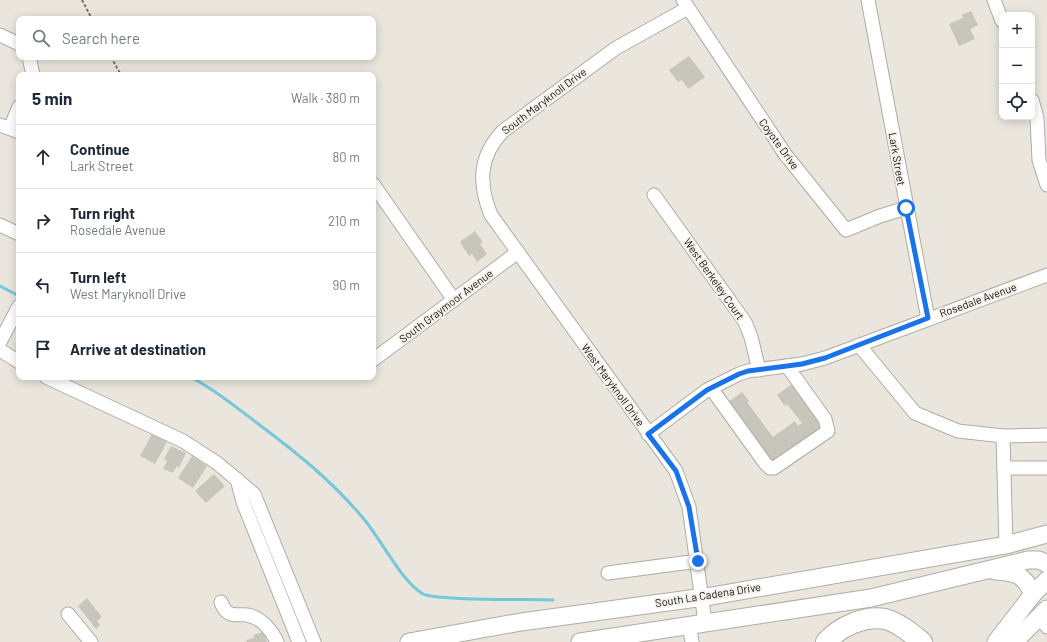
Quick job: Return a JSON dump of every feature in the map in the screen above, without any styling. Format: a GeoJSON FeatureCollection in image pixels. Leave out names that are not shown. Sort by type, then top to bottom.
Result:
{"type":"FeatureCollection","features":[{"type":"Feature","properties":{"kind":"highway"},"geometry":{"type":"LineString","coordinates":[[826,642],[840,630],[852,623],[874,619],[885,620],[898,625],[922,642]]}},
{"type":"Feature","properties":{"kind":"main road"},"geometry":{"type":"LineString","coordinates":[[1006,545],[1047,534]]}},
{"type":"Feature","properties":{"kind":"main road"},"geometry":{"type":"LineString","coordinates":[[1006,545],[1047,548]]}},
{"type":"Feature","properties":{"kind":"main road","name":"South La Cadena Drive"},"geometry":{"type":"LineString","coordinates":[[409,642],[521,622],[700,597],[1006,545]]}},
{"type":"Feature","properties":{"kind":"main road"},"geometry":{"type":"LineString","coordinates":[[580,642],[871,598],[1028,560],[1038,560],[1047,564]]}},
{"type":"Feature","properties":{"kind":"main road"},"geometry":{"type":"LineString","coordinates":[[987,571],[1004,571],[1020,575],[1033,594]]}},
{"type":"Feature","properties":{"kind":"main road"},"geometry":{"type":"LineString","coordinates":[[996,642],[1033,594],[1047,580]]}},
{"type":"Feature","properties":{"kind":"main road"},"geometry":{"type":"LineString","coordinates":[[1014,642],[1045,614]]}},
{"type":"Feature","properties":{"kind":"street","name":"Lark Street"},"geometry":{"type":"LineString","coordinates":[[868,0],[906,208],[928,318]]}},
{"type":"Feature","properties":{"kind":"street"},"geometry":{"type":"LineString","coordinates":[[994,0],[999,13]]}},
{"type":"Feature","properties":{"kind":"street","name":"Coyote Drive"},"geometry":{"type":"LineString","coordinates":[[685,4],[780,148],[846,230],[880,216],[906,208]]}},
{"type":"Feature","properties":{"kind":"street","name":"South Maryknoll Drive"},"geometry":{"type":"LineString","coordinates":[[482,189],[481,174],[488,152],[494,140],[503,131],[616,48],[685,4]]}},
{"type":"Feature","properties":{"kind":"street"},"geometry":{"type":"LineString","coordinates":[[0,35],[16,43]]}},
{"type":"Feature","properties":{"kind":"street"},"geometry":{"type":"LineString","coordinates":[[30,60],[32,72]]}},
{"type":"Feature","properties":{"kind":"street"},"geometry":{"type":"LineString","coordinates":[[1035,111],[1037,118],[1039,160],[1047,185]]}},
{"type":"Feature","properties":{"kind":"street"},"geometry":{"type":"LineString","coordinates":[[10,128],[16,115]]}},
{"type":"Feature","properties":{"kind":"street"},"geometry":{"type":"LineString","coordinates":[[376,188],[454,300]]}},
{"type":"Feature","properties":{"kind":"street","name":"West Maryknoll Drive"},"geometry":{"type":"LineString","coordinates":[[482,189],[491,215],[676,471],[689,507],[698,561],[700,597],[697,624],[692,642]]}},
{"type":"Feature","properties":{"kind":"street","name":"West Berkeley Court"},"geometry":{"type":"LineString","coordinates":[[654,195],[745,322],[751,337],[759,370]]}},
{"type":"Feature","properties":{"kind":"street"},"geometry":{"type":"LineString","coordinates":[[0,225],[16,233]]}},
{"type":"Feature","properties":{"kind":"street","name":"South Graymoor Avenue"},"geometry":{"type":"LineString","coordinates":[[376,358],[518,252]]}},
{"type":"Feature","properties":{"kind":"street","name":"Rosedale Avenue"},"geometry":{"type":"LineString","coordinates":[[648,434],[711,388],[739,374],[825,358],[928,318],[1047,275]]}},
{"type":"Feature","properties":{"kind":"street"},"geometry":{"type":"LineString","coordinates":[[0,342],[16,312]]}},
{"type":"Feature","properties":{"kind":"street"},"geometry":{"type":"LineString","coordinates":[[859,345],[915,413],[958,432],[1003,436],[1047,435]]}},
{"type":"Feature","properties":{"kind":"street"},"geometry":{"type":"LineString","coordinates":[[0,350],[16,360]]}},
{"type":"Feature","properties":{"kind":"street"},"geometry":{"type":"LineString","coordinates":[[711,388],[765,463],[770,468],[774,468],[824,433],[828,428],[825,419],[787,366]]}},
{"type":"Feature","properties":{"kind":"street"},"geometry":{"type":"LineString","coordinates":[[52,380],[183,441],[217,463],[254,494],[314,642]]}},
{"type":"Feature","properties":{"kind":"street"},"geometry":{"type":"LineString","coordinates":[[1003,436],[1006,545]]}},
{"type":"Feature","properties":{"kind":"street"},"geometry":{"type":"LineString","coordinates":[[1004,468],[1047,468]]}},
{"type":"Feature","properties":{"kind":"street"},"geometry":{"type":"LineString","coordinates":[[237,479],[243,502],[299,642]]}},
{"type":"Feature","properties":{"kind":"street"},"geometry":{"type":"LineString","coordinates":[[608,573],[698,561]]}},
{"type":"Feature","properties":{"kind":"street"},"geometry":{"type":"LineString","coordinates":[[221,602],[226,611],[235,615],[249,615],[259,620],[274,634],[278,642]]}},
{"type":"Feature","properties":{"kind":"street"},"geometry":{"type":"LineString","coordinates":[[68,614],[92,642]]}},
{"type":"Feature","properties":{"kind":"path"},"geometry":{"type":"LineString","coordinates":[[82,0],[90,16]]}},
{"type":"Feature","properties":{"kind":"path"},"geometry":{"type":"LineString","coordinates":[[113,60],[119,72]]}},
{"type":"Feature","properties":{"kind":"building"},"geometry":{"type":"Polygon","coordinates":[[[971,11],[978,25],[970,29],[975,39],[959,46],[949,24],[963,18],[962,15],[971,11]]]}},
{"type":"Feature","properties":{"kind":"building"},"geometry":{"type":"Polygon","coordinates":[[[689,56],[705,77],[688,89],[682,80],[678,82],[669,70],[689,56]]]}},
{"type":"Feature","properties":{"kind":"building"},"geometry":{"type":"Polygon","coordinates":[[[475,231],[483,242],[480,244],[487,254],[477,262],[472,254],[469,256],[460,242],[475,231]]]}},
{"type":"Feature","properties":{"kind":"building"},"geometry":{"type":"Polygon","coordinates":[[[792,384],[823,426],[771,462],[727,403],[742,392],[749,401],[747,402],[773,437],[795,421],[798,426],[802,423],[787,404],[785,406],[777,395],[792,384]]]}},
{"type":"Feature","properties":{"kind":"building"},"geometry":{"type":"Polygon","coordinates":[[[152,434],[167,442],[155,464],[140,456],[152,434]]]}},
{"type":"Feature","properties":{"kind":"building"},"geometry":{"type":"Polygon","coordinates":[[[171,446],[186,453],[179,468],[177,466],[173,473],[163,469],[167,461],[164,459],[171,446]]]}},
{"type":"Feature","properties":{"kind":"building"},"geometry":{"type":"Polygon","coordinates":[[[192,456],[207,466],[193,488],[178,478],[192,456]]]}},
{"type":"Feature","properties":{"kind":"building"},"geometry":{"type":"Polygon","coordinates":[[[214,474],[225,486],[206,503],[195,491],[214,474]]]}},
{"type":"Feature","properties":{"kind":"building"},"geometry":{"type":"Polygon","coordinates":[[[87,598],[102,617],[97,621],[100,625],[96,629],[78,606],[87,598]]]}},
{"type":"Feature","properties":{"kind":"building"},"geometry":{"type":"Polygon","coordinates":[[[263,632],[267,642],[247,642],[246,640],[254,638],[253,635],[263,632]]]}},
{"type":"Feature","properties":{"kind":"waterway"},"geometry":{"type":"LineString","coordinates":[[0,286],[16,294]]}},
{"type":"Feature","properties":{"kind":"waterway"},"geometry":{"type":"LineString","coordinates":[[195,380],[208,387],[286,445],[326,479],[363,518],[407,580],[423,594],[464,599],[553,600]]}},
{"type":"Feature","properties":{"kind":"route"},"geometry":{"type":"LineString","coordinates":[[698,561],[689,507],[676,471],[648,434],[707,390],[722,381],[748,371],[802,364],[825,358],[928,318],[906,208]]}}]}
